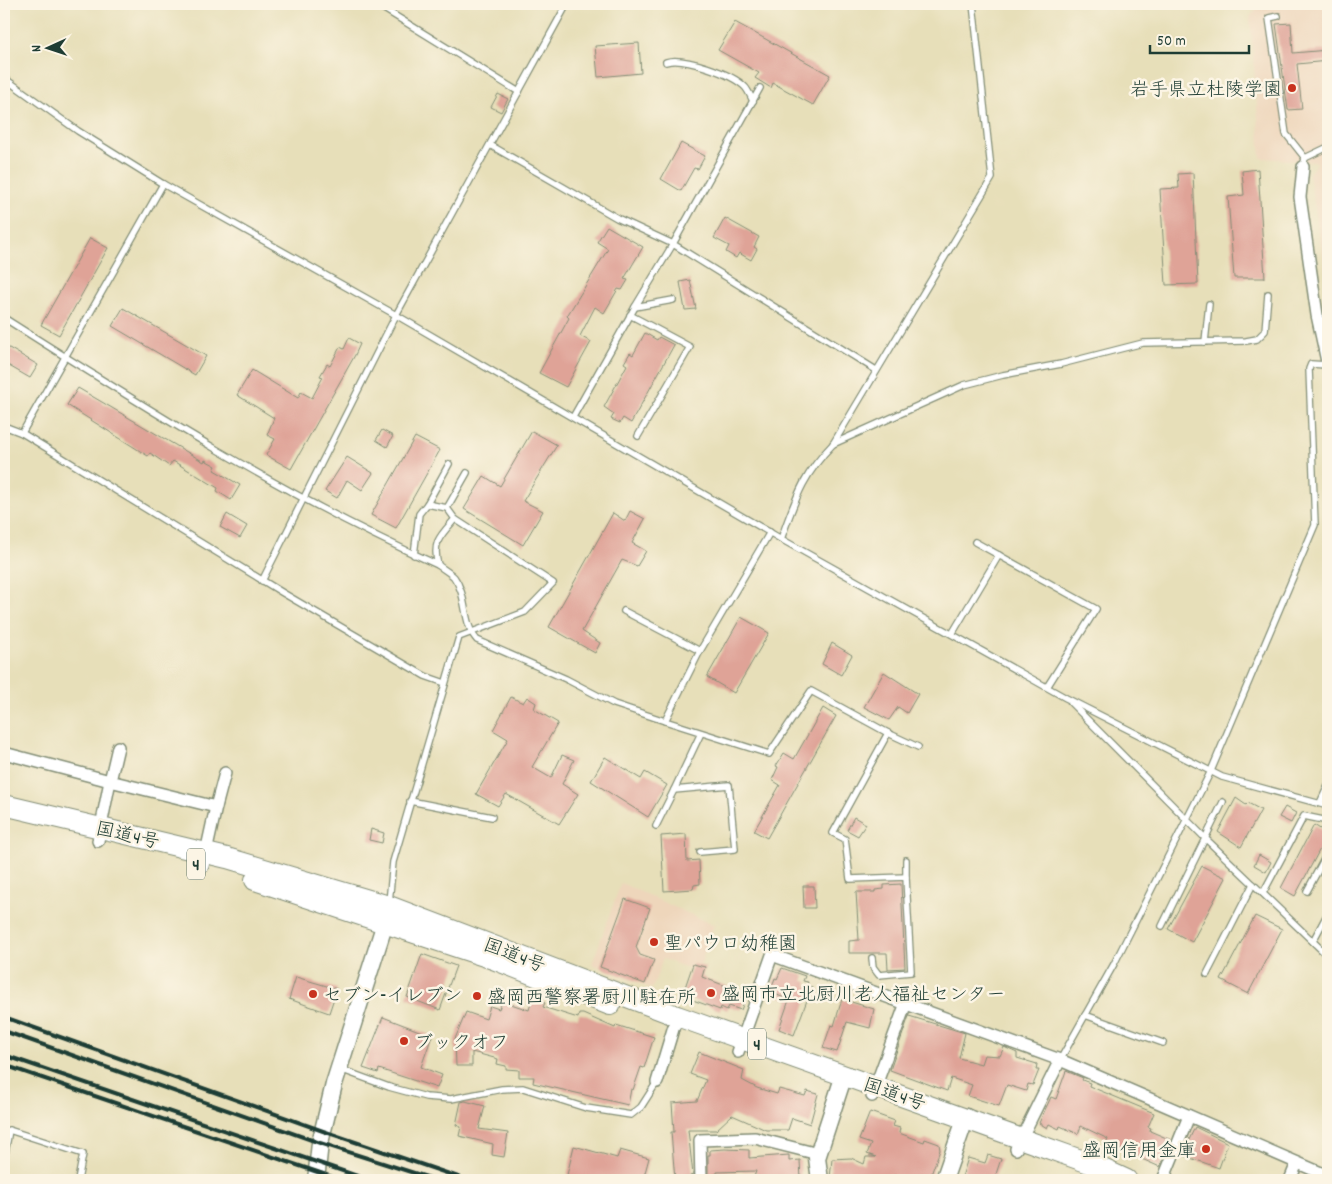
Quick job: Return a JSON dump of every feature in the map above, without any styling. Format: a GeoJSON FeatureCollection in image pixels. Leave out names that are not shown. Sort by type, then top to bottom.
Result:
{"type":"FeatureCollection","features":[{"type":"Feature","properties":{"kind":"highway","name":"国道4号"},"geometry":{"type":"LineString","coordinates":[[4,805],[99,834],[205,859],[387,915],[493,959],[964,1123],[1101,1180]]}},
{"type":"Feature","properties":{"kind":"highway","name":"国道4号"},"geometry":{"type":"LineString","coordinates":[[4,818],[99,834]]}},
{"type":"Feature","properties":{"kind":"highway","name":"国道4号"},"geometry":{"type":"LineString","coordinates":[[1018,1144],[1092,1164],[1127,1180]]}},
{"type":"Feature","properties":{"kind":"street"},"geometry":{"type":"LineString","coordinates":[[1304,162],[1300,197],[1317,315],[1328,366]]}},
{"type":"Feature","properties":{"kind":"street"},"geometry":{"type":"LineString","coordinates":[[99,834],[118,747]]}},
{"type":"Feature","properties":{"kind":"street"},"geometry":{"type":"LineString","coordinates":[[4,753],[216,807]]}},
{"type":"Feature","properties":{"kind":"street"},"geometry":{"type":"LineString","coordinates":[[205,859],[224,773]]}},
{"type":"Feature","properties":{"kind":"street"},"geometry":{"type":"LineString","coordinates":[[316,1180],[320,1143],[338,1068],[387,915]]}},
{"type":"Feature","properties":{"kind":"street"},"geometry":{"type":"LineString","coordinates":[[741,1046],[772,955],[1060,1060],[1328,1176]]}},
{"type":"Feature","properties":{"kind":"street"},"geometry":{"type":"LineString","coordinates":[[874,1091],[906,1003]]}},
{"type":"Feature","properties":{"kind":"street"},"geometry":{"type":"LineString","coordinates":[[657,1082],[676,1022]]}},
{"type":"Feature","properties":{"kind":"street"},"geometry":{"type":"LineString","coordinates":[[1018,1144],[1060,1060]]}},
{"type":"Feature","properties":{"kind":"street"},"geometry":{"type":"LineString","coordinates":[[820,1180],[818,1154],[842,1080]]}},
{"type":"Feature","properties":{"kind":"street"},"geometry":{"type":"LineString","coordinates":[[1163,1180],[1190,1116]]}},
{"type":"Feature","properties":{"kind":"street"},"geometry":{"type":"LineString","coordinates":[[944,1180],[964,1123]]}},
{"type":"Feature","properties":{"kind":"street"},"geometry":{"type":"LineString","coordinates":[[701,1180],[700,1140],[755,1138],[818,1154]]}},
{"type":"Feature","properties":{"kind":"street"},"geometry":{"type":"LineString","coordinates":[[1290,1180],[1297,1163]]}},
{"type":"Feature","properties":{"kind":"lane"},"geometry":{"type":"LineString","coordinates":[[376,4],[520,92]]}},
{"type":"Feature","properties":{"kind":"lane"},"geometry":{"type":"LineString","coordinates":[[262,581],[305,499],[396,315],[567,4]]}},
{"type":"Feature","properties":{"kind":"lane"},"geometry":{"type":"LineString","coordinates":[[780,538],[801,484],[817,461],[833,444],[992,178],[973,4]]}},
{"type":"Feature","properties":{"kind":"lane"},"geometry":{"type":"LineString","coordinates":[[1278,16],[1269,18],[1286,134],[1304,162],[1328,147]]}},
{"type":"Feature","properties":{"kind":"lane"},"geometry":{"type":"LineString","coordinates":[[666,62],[674,60],[686,61],[713,69],[745,87],[753,101]]}},
{"type":"Feature","properties":{"kind":"lane"},"geometry":{"type":"LineString","coordinates":[[4,78],[78,131],[163,184],[396,315],[780,538],[1066,698],[1222,777],[1328,806]]}},
{"type":"Feature","properties":{"kind":"lane"},"geometry":{"type":"LineString","coordinates":[[573,418],[635,307],[674,244],[760,88]]}},
{"type":"Feature","properties":{"kind":"lane"},"geometry":{"type":"LineString","coordinates":[[490,145],[617,218],[674,244],[876,370]]}},
{"type":"Feature","properties":{"kind":"lane"},"geometry":{"type":"LineString","coordinates":[[22,433],[163,184]]}},
{"type":"Feature","properties":{"kind":"lane"},"geometry":{"type":"LineString","coordinates":[[833,444],[964,385],[1061,364],[1143,343],[1246,341],[1257,338],[1265,331],[1268,294]]}},
{"type":"Feature","properties":{"kind":"lane"},"geometry":{"type":"LineString","coordinates":[[635,307],[673,300]]}},
{"type":"Feature","properties":{"kind":"lane"},"geometry":{"type":"LineString","coordinates":[[1205,342],[1209,304]]}},
{"type":"Feature","properties":{"kind":"lane"},"geometry":{"type":"LineString","coordinates":[[630,316],[690,347],[638,436]]}},
{"type":"Feature","properties":{"kind":"lane"},"geometry":{"type":"LineString","coordinates":[[4,318],[66,358],[347,523],[438,565],[454,577],[462,593],[470,632],[478,640],[566,679],[614,704],[769,754],[811,691],[888,733],[918,747]]}},
{"type":"Feature","properties":{"kind":"lane"},"geometry":{"type":"LineString","coordinates":[[1060,1060],[1114,964],[1211,771],[1315,525],[1309,369],[1311,364],[1328,366]]}},
{"type":"Feature","properties":{"kind":"lane"},"geometry":{"type":"LineString","coordinates":[[4,426],[22,433],[262,581],[425,676],[445,683]]}},
{"type":"Feature","properties":{"kind":"lane"},"geometry":{"type":"LineString","coordinates":[[414,555],[418,514],[427,504],[449,464]]}},
{"type":"Feature","properties":{"kind":"lane"},"geometry":{"type":"LineString","coordinates":[[447,508],[467,473]]}},
{"type":"Feature","properties":{"kind":"lane"},"geometry":{"type":"LineString","coordinates":[[387,915],[393,862],[460,637],[525,612],[553,583],[455,520],[447,508],[427,504]]}},
{"type":"Feature","properties":{"kind":"lane"},"geometry":{"type":"LineString","coordinates":[[438,565],[434,551],[440,536],[455,520]]}},
{"type":"Feature","properties":{"kind":"lane"},"geometry":{"type":"LineString","coordinates":[[665,722],[700,651],[770,532]]}},
{"type":"Feature","properties":{"kind":"lane"},"geometry":{"type":"LineString","coordinates":[[975,542],[1096,609],[1047,687]]}},
{"type":"Feature","properties":{"kind":"lane"},"geometry":{"type":"LineString","coordinates":[[952,634],[999,555]]}},
{"type":"Feature","properties":{"kind":"lane"},"geometry":{"type":"LineString","coordinates":[[624,611],[700,651]]}},
{"type":"Feature","properties":{"kind":"lane"},"geometry":{"type":"LineString","coordinates":[[1066,698],[1206,839],[1328,956]]}},
{"type":"Feature","properties":{"kind":"lane"},"geometry":{"type":"LineString","coordinates":[[656,826],[701,733]]}},
{"type":"Feature","properties":{"kind":"lane"},"geometry":{"type":"LineString","coordinates":[[888,733],[833,833],[846,839],[850,879],[906,877]]}},
{"type":"Feature","properties":{"kind":"lane"},"geometry":{"type":"LineString","coordinates":[[674,790],[729,785],[735,849],[700,852]]}},
{"type":"Feature","properties":{"kind":"lane"},"geometry":{"type":"LineString","coordinates":[[1320,804],[1328,786]]}},
{"type":"Feature","properties":{"kind":"lane"},"geometry":{"type":"LineString","coordinates":[[410,801],[492,817]]}},
{"type":"Feature","properties":{"kind":"lane"},"geometry":{"type":"LineString","coordinates":[[1162,926],[1223,802]]}},
{"type":"Feature","properties":{"kind":"lane"},"geometry":{"type":"LineString","coordinates":[[1264,893],[1304,816],[1328,822]]}},
{"type":"Feature","properties":{"kind":"lane"},"geometry":{"type":"LineString","coordinates":[[1307,891],[1328,852]]}},
{"type":"Feature","properties":{"kind":"lane"},"geometry":{"type":"LineString","coordinates":[[872,958],[873,967],[879,975],[911,972],[906,860]]}},
{"type":"Feature","properties":{"kind":"lane"},"geometry":{"type":"LineString","coordinates":[[1207,974],[1253,884]]}},
{"type":"Feature","properties":{"kind":"lane"},"geometry":{"type":"LineString","coordinates":[[1313,941],[1328,914]]}},
{"type":"Feature","properties":{"kind":"lane"},"geometry":{"type":"LineString","coordinates":[[1085,1015],[1164,1043]]}},
{"type":"Feature","properties":{"kind":"lane"},"geometry":{"type":"LineString","coordinates":[[338,1068],[389,1087],[426,1097],[450,1099],[502,1089],[523,1088],[586,1108],[632,1115],[641,1107],[657,1082]]}},
{"type":"Feature","properties":{"kind":"lane"},"geometry":{"type":"LineString","coordinates":[[4,1159],[9,1130],[83,1154],[78,1180]]}},
{"type":"Feature","properties":{"kind":"shaded area","name":"岩手県立杜陵学園"},"geometry":{"type":"Polygon","coordinates":[[[1260,4],[1328,4],[1328,286],[1309,174],[1317,162],[1261,158],[1250,17],[1260,4]]]}},
{"type":"Feature","properties":{"kind":"shaded area","name":"聖パウロ幼稚園"},"geometry":{"type":"Polygon","coordinates":[[[621,883],[714,925],[698,972],[663,959],[652,989],[592,964],[621,883]]]}},
{"type":"Feature","properties":{"kind":"building"},"geometry":{"type":"Polygon","coordinates":[[[735,22],[830,75],[813,105],[773,83],[771,88],[755,78],[759,73],[718,50],[735,22]]]}},
{"type":"Feature","properties":{"kind":"building"},"geometry":{"type":"Polygon","coordinates":[[[1291,23],[1293,53],[1328,50],[1328,61],[1297,64],[1302,109],[1288,110],[1276,24],[1291,23]]]}},
{"type":"Feature","properties":{"kind":"building"},"geometry":{"type":"Polygon","coordinates":[[[639,43],[641,73],[598,77],[595,46],[639,43]]]}},
{"type":"Feature","properties":{"kind":"building"},"geometry":{"type":"Polygon","coordinates":[[[498,94],[508,99],[501,112],[491,107],[498,94]]]}},
{"type":"Feature","properties":{"kind":"building"},"geometry":{"type":"Polygon","coordinates":[[[681,143],[705,156],[698,169],[694,168],[681,191],[661,179],[681,143]]]}},
{"type":"Feature","properties":{"kind":"building"},"geometry":{"type":"Polygon","coordinates":[[[1258,169],[1265,278],[1234,278],[1228,197],[1244,195],[1242,171],[1258,169]]]}},
{"type":"Feature","properties":{"kind":"building"},"geometry":{"type":"Polygon","coordinates":[[[1193,173],[1198,284],[1166,285],[1160,189],[1179,188],[1178,174],[1193,173]]]}},
{"type":"Feature","properties":{"kind":"building"},"geometry":{"type":"Polygon","coordinates":[[[725,218],[759,237],[754,247],[757,249],[751,260],[739,253],[736,258],[726,252],[729,246],[714,238],[725,218]]]}},
{"type":"Feature","properties":{"kind":"building"},"geometry":{"type":"Polygon","coordinates":[[[607,226],[643,247],[624,279],[628,280],[622,290],[618,289],[604,313],[595,307],[580,336],[591,342],[566,387],[539,373],[569,318],[567,316],[608,249],[597,242],[607,226]]]}},
{"type":"Feature","properties":{"kind":"building"},"geometry":{"type":"Polygon","coordinates":[[[90,238],[108,248],[59,335],[41,325],[90,238]]]}},
{"type":"Feature","properties":{"kind":"building"},"geometry":{"type":"Polygon","coordinates":[[[690,280],[696,309],[685,310],[680,282],[690,280]]]}},
{"type":"Feature","properties":{"kind":"building"},"geometry":{"type":"Polygon","coordinates":[[[123,308],[206,356],[195,375],[112,326],[123,308]]]}},
{"type":"Feature","properties":{"kind":"building"},"geometry":{"type":"Polygon","coordinates":[[[645,333],[657,340],[659,337],[674,345],[631,423],[623,418],[620,423],[611,419],[614,414],[604,407],[627,365],[624,363],[630,353],[633,355],[645,333]]]}},
{"type":"Feature","properties":{"kind":"building"},"geometry":{"type":"Polygon","coordinates":[[[349,338],[360,344],[291,469],[266,455],[275,439],[267,435],[274,418],[237,395],[252,370],[298,398],[301,392],[312,398],[323,377],[320,376],[327,364],[330,366],[340,347],[344,349],[349,338]]]}},
{"type":"Feature","properties":{"kind":"building"},"geometry":{"type":"Polygon","coordinates":[[[4,345],[38,365],[30,378],[4,363],[4,345]]]}},
{"type":"Feature","properties":{"kind":"building"},"geometry":{"type":"Polygon","coordinates":[[[78,388],[204,462],[205,460],[216,466],[214,470],[240,485],[231,500],[217,491],[218,488],[173,461],[169,466],[150,453],[148,456],[67,405],[78,388]]]}},
{"type":"Feature","properties":{"kind":"building"},"geometry":{"type":"Polygon","coordinates":[[[382,430],[393,436],[387,447],[376,440],[382,430]]]}},
{"type":"Feature","properties":{"kind":"building"},"geometry":{"type":"Polygon","coordinates":[[[532,431],[557,445],[523,501],[543,511],[523,545],[464,509],[484,476],[500,486],[532,431]]]}},
{"type":"Feature","properties":{"kind":"building"},"geometry":{"type":"Polygon","coordinates":[[[415,437],[440,450],[396,528],[371,515],[415,437]]]}},
{"type":"Feature","properties":{"kind":"building"},"geometry":{"type":"Polygon","coordinates":[[[347,457],[373,473],[362,490],[347,480],[337,498],[325,491],[347,457]]]}},
{"type":"Feature","properties":{"kind":"building"},"geometry":{"type":"Polygon","coordinates":[[[630,511],[645,519],[632,543],[646,551],[637,566],[622,560],[582,631],[600,643],[595,653],[549,627],[613,513],[625,521],[630,511]]]}},
{"type":"Feature","properties":{"kind":"building"},"geometry":{"type":"Polygon","coordinates":[[[227,514],[247,526],[240,538],[220,527],[227,514]]]}},
{"type":"Feature","properties":{"kind":"building"},"geometry":{"type":"Polygon","coordinates":[[[741,617],[769,633],[734,693],[707,677],[741,617]]]}},
{"type":"Feature","properties":{"kind":"building"},"geometry":{"type":"Polygon","coordinates":[[[832,643],[852,655],[841,675],[822,664],[832,643]]]}},
{"type":"Feature","properties":{"kind":"building"},"geometry":{"type":"Polygon","coordinates":[[[884,672],[918,694],[907,713],[898,707],[889,720],[864,707],[884,672]]]}},
{"type":"Feature","properties":{"kind":"building"},"geometry":{"type":"Polygon","coordinates":[[[511,697],[523,703],[527,697],[536,703],[534,709],[558,723],[532,767],[551,778],[562,755],[574,760],[562,784],[578,794],[559,824],[506,794],[498,806],[476,794],[508,739],[493,730],[511,697]]]}},
{"type":"Feature","properties":{"kind":"building"},"geometry":{"type":"Polygon","coordinates":[[[823,708],[836,716],[767,838],[754,831],[780,785],[772,780],[778,767],[776,766],[784,753],[794,759],[823,708]]]}},
{"type":"Feature","properties":{"kind":"building"},"geometry":{"type":"Polygon","coordinates":[[[605,757],[641,779],[645,772],[667,785],[648,817],[591,781],[605,757]]]}},
{"type":"Feature","properties":{"kind":"building"},"geometry":{"type":"Polygon","coordinates":[[[1236,798],[1246,805],[1248,803],[1261,810],[1241,847],[1218,832],[1236,798]]]}},
{"type":"Feature","properties":{"kind":"building"},"geometry":{"type":"Polygon","coordinates":[[[1285,807],[1296,813],[1291,823],[1279,817],[1285,807]]]}},
{"type":"Feature","properties":{"kind":"building"},"geometry":{"type":"Polygon","coordinates":[[[854,817],[866,824],[858,836],[847,830],[854,817]]]}},
{"type":"Feature","properties":{"kind":"building"},"geometry":{"type":"Polygon","coordinates":[[[1314,825],[1328,834],[1295,896],[1281,888],[1314,825]]]}},
{"type":"Feature","properties":{"kind":"building"},"geometry":{"type":"Polygon","coordinates":[[[371,829],[384,833],[382,843],[369,840],[371,829]]]}},
{"type":"Feature","properties":{"kind":"building"},"geometry":{"type":"Polygon","coordinates":[[[686,834],[687,861],[699,860],[700,884],[694,885],[693,889],[664,891],[661,836],[686,834]]]}},
{"type":"Feature","properties":{"kind":"building"},"geometry":{"type":"Polygon","coordinates":[[[1259,855],[1271,862],[1266,872],[1254,865],[1259,855]]]}},
{"type":"Feature","properties":{"kind":"building"},"geometry":{"type":"Polygon","coordinates":[[[1202,866],[1226,878],[1192,942],[1168,929],[1202,866]]]}},
{"type":"Feature","properties":{"kind":"building"},"geometry":{"type":"Polygon","coordinates":[[[901,884],[905,968],[888,969],[887,953],[849,953],[849,941],[859,940],[856,892],[875,892],[875,890],[884,889],[884,885],[901,884]]]}},
{"type":"Feature","properties":{"kind":"building"},"geometry":{"type":"Polygon","coordinates":[[[803,886],[814,886],[815,908],[804,908],[803,886]]]}},
{"type":"Feature","properties":{"kind":"building"},"geometry":{"type":"Polygon","coordinates":[[[625,899],[650,908],[636,947],[640,955],[654,960],[645,984],[600,967],[625,899]]]}},
{"type":"Feature","properties":{"kind":"building"},"geometry":{"type":"Polygon","coordinates":[[[1255,916],[1282,929],[1248,994],[1221,980],[1255,916]]]}},
{"type":"Feature","properties":{"kind":"building"},"geometry":{"type":"Polygon","coordinates":[[[422,954],[456,966],[440,1010],[407,997],[422,954]]]}},
{"type":"Feature","properties":{"kind":"building","name":"盛岡市立北厨川老人福祉センター"},"geometry":{"type":"Polygon","coordinates":[[[693,964],[705,967],[702,977],[747,994],[741,1010],[729,1006],[727,1010],[721,1007],[720,1010],[682,996],[693,964]]]}},
{"type":"Feature","properties":{"kind":"building"},"geometry":{"type":"Polygon","coordinates":[[[782,968],[805,976],[803,981],[808,982],[807,986],[812,987],[794,1035],[779,1029],[789,1000],[770,992],[775,978],[777,979],[782,968]]]}},
{"type":"Feature","properties":{"kind":"building","name":"セブン-イレブン"},"geometry":{"type":"Polygon","coordinates":[[[296,977],[337,989],[329,1013],[289,999],[296,977]]]}},
{"type":"Feature","properties":{"kind":"building"},"geometry":{"type":"Polygon","coordinates":[[[532,999],[545,1003],[543,1007],[565,1014],[578,1018],[579,1014],[583,1014],[615,1028],[616,1025],[654,1037],[644,1068],[641,1067],[633,1090],[631,1089],[628,1105],[533,1083],[534,1077],[519,1077],[519,1070],[506,1069],[506,1066],[497,1064],[498,1059],[472,1052],[472,1066],[456,1066],[455,1039],[466,1012],[486,1019],[490,1006],[499,1009],[502,1001],[529,1010],[532,999]]]}},
{"type":"Feature","properties":{"kind":"building"},"geometry":{"type":"Polygon","coordinates":[[[842,999],[874,1009],[870,1028],[847,1022],[837,1052],[823,1048],[831,1025],[834,1026],[842,999]]]}},
{"type":"Feature","properties":{"kind":"building"},"geometry":{"type":"Polygon","coordinates":[[[909,1016],[965,1033],[959,1058],[981,1064],[984,1055],[1000,1056],[1004,1047],[1017,1053],[1017,1058],[1037,1064],[1036,1070],[1039,1070],[1033,1085],[1028,1084],[1026,1091],[1007,1085],[999,1106],[968,1096],[972,1085],[951,1078],[947,1091],[890,1070],[909,1016]]]}},
{"type":"Feature","properties":{"kind":"building"},"geometry":{"type":"Polygon","coordinates":[[[383,1017],[432,1036],[421,1067],[442,1075],[437,1088],[379,1069],[378,1073],[363,1068],[383,1017]]]}},
{"type":"Feature","properties":{"kind":"building"},"geometry":{"type":"Polygon","coordinates":[[[699,1052],[744,1070],[742,1080],[757,1088],[777,1094],[779,1089],[805,1096],[807,1091],[818,1094],[810,1124],[792,1118],[788,1130],[766,1130],[732,1115],[716,1130],[688,1130],[693,1175],[690,1176],[690,1180],[675,1180],[671,1132],[674,1132],[672,1103],[697,1101],[706,1080],[690,1074],[699,1052]]]}},
{"type":"Feature","properties":{"kind":"building"},"geometry":{"type":"Polygon","coordinates":[[[1066,1071],[1083,1078],[1082,1080],[1090,1083],[1089,1086],[1154,1113],[1148,1127],[1151,1128],[1150,1131],[1171,1140],[1160,1167],[1117,1148],[1115,1151],[1105,1146],[1108,1139],[1081,1126],[1078,1134],[1060,1126],[1059,1129],[1049,1124],[1047,1128],[1039,1123],[1051,1097],[1056,1099],[1066,1071]]]}},
{"type":"Feature","properties":{"kind":"building"},"geometry":{"type":"Polygon","coordinates":[[[465,1101],[485,1106],[479,1129],[508,1133],[504,1157],[492,1155],[493,1144],[459,1136],[461,1127],[456,1125],[461,1102],[465,1101]]]}},
{"type":"Feature","properties":{"kind":"building"},"geometry":{"type":"Polygon","coordinates":[[[870,1112],[895,1121],[893,1126],[900,1128],[899,1133],[924,1142],[925,1139],[939,1144],[940,1150],[929,1180],[909,1180],[895,1175],[893,1180],[830,1178],[832,1159],[851,1158],[864,1164],[866,1157],[876,1157],[867,1154],[871,1144],[859,1140],[870,1112]]]}},
{"type":"Feature","properties":{"kind":"building","name":"盛岡信用金庫"},"geometry":{"type":"Polygon","coordinates":[[[1195,1127],[1228,1143],[1219,1168],[1182,1155],[1195,1127]]]}},
{"type":"Feature","properties":{"kind":"building"},"geometry":{"type":"Polygon","coordinates":[[[574,1146],[617,1158],[620,1150],[649,1158],[643,1180],[585,1180],[567,1175],[574,1146]]]}},
{"type":"Feature","properties":{"kind":"building"},"geometry":{"type":"Polygon","coordinates":[[[710,1150],[749,1150],[749,1158],[789,1155],[789,1161],[800,1160],[801,1180],[753,1180],[756,1171],[717,1172],[717,1174],[708,1175],[708,1155],[710,1155],[710,1150]]]}},
{"type":"Feature","properties":{"kind":"building"},"geometry":{"type":"Polygon","coordinates":[[[988,1155],[1001,1159],[994,1180],[961,1180],[968,1158],[985,1163],[988,1155]]]}},
{"type":"Feature","properties":{"kind":"railway"},"geometry":{"type":"LineString","coordinates":[[4,1017],[323,1131],[467,1180]]}},
{"type":"Feature","properties":{"kind":"railway"},"geometry":{"type":"LineString","coordinates":[[4,1031],[320,1143],[436,1180]]}},
{"type":"Feature","properties":{"kind":"railway"},"geometry":{"type":"LineString","coordinates":[[4,1055],[369,1180]]}},
{"type":"Feature","properties":{"kind":"railway"},"geometry":{"type":"LineString","coordinates":[[4,1065],[341,1180]]}},
{"type":"Feature","properties":{"kind":"place","name":"岩手県立杜陵学園"},"geometry":{"type":"Point","coordinates":[1292,88]}},
{"type":"Feature","properties":{"kind":"place","name":"聖パウロ幼稚園"},"geometry":{"type":"Point","coordinates":[654,942]}},
{"type":"Feature","properties":{"kind":"place","name":"盛岡市立北厨川老人福祉センター"},"geometry":{"type":"Point","coordinates":[711,993]}},
{"type":"Feature","properties":{"kind":"place","name":"セブン-イレブン"},"geometry":{"type":"Point","coordinates":[313,994]}},
{"type":"Feature","properties":{"kind":"place","name":"盛岡西警察署厨川駐在所"},"geometry":{"type":"Point","coordinates":[477,996]}},
{"type":"Feature","properties":{"kind":"place","name":"ブックオフ"},"geometry":{"type":"Point","coordinates":[404,1041]}},
{"type":"Feature","properties":{"kind":"place","name":"盛岡信用金庫"},"geometry":{"type":"Point","coordinates":[1206,1149]}}]}
